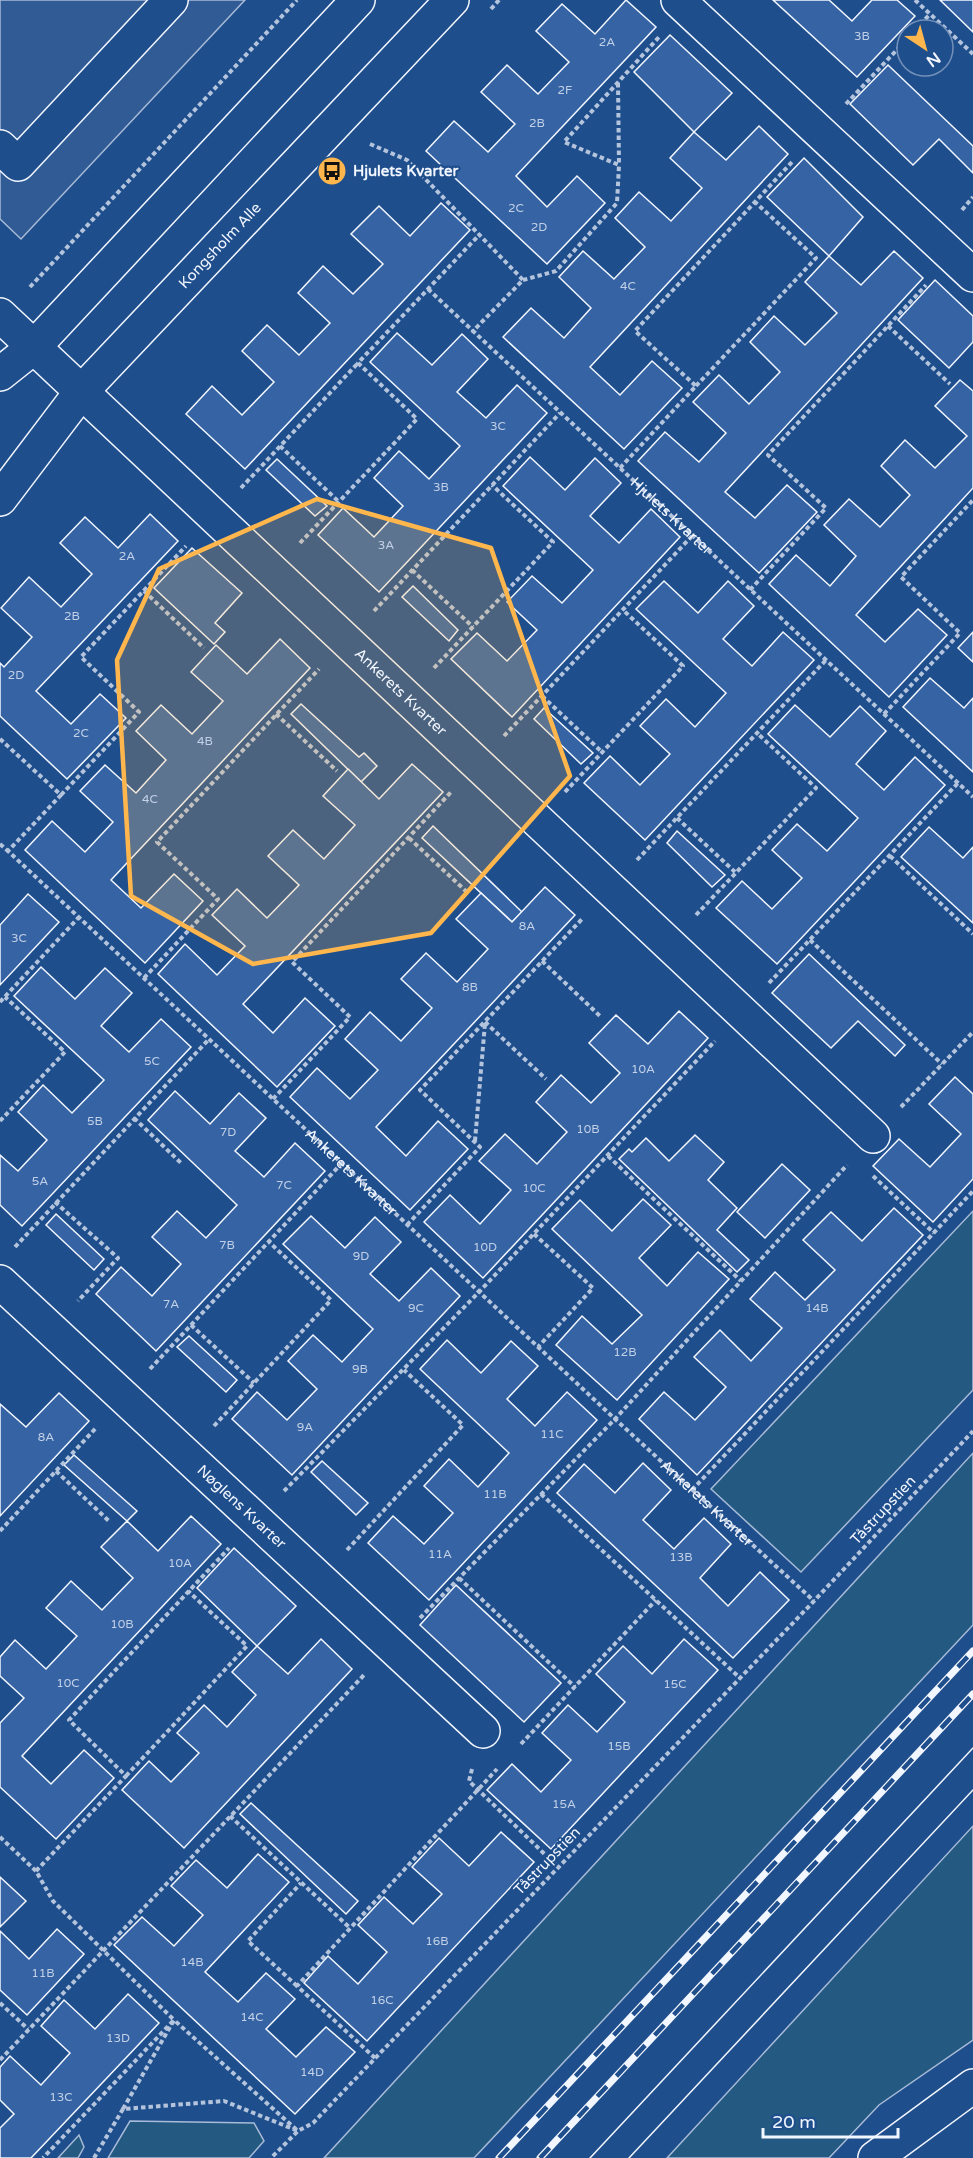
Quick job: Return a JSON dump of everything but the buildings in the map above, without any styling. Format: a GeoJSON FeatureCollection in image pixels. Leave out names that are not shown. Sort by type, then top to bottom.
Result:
{"type":"FeatureCollection","features":[{"type":"Feature","properties":{"kind":"street"},"geometry":{"type":"LineString","coordinates":[[0,147],[18,164],[171,0]]}},
{"type":"Feature","properties":{"kind":"street"},"geometry":{"type":"LineString","coordinates":[[0,374],[34,347],[358,0]]}},
{"type":"Feature","properties":{"kind":"street","name":"Kongsholm Alle"},"geometry":{"type":"LineString","coordinates":[[0,499],[81,392],[452,0]]}},
{"type":"Feature","properties":{"kind":"street"},"geometry":{"type":"LineString","coordinates":[[682,4],[963,265]]}},
{"type":"Feature","properties":{"kind":"street","name":"Ankerets Kvarter"},"geometry":{"type":"LineString","coordinates":[[1,316],[742,1013],[863,1147]]}},
{"type":"Feature","properties":{"kind":"street","name":"Nøglens Kvarter"},"geometry":{"type":"LineString","coordinates":[[4,1268],[51,1330],[483,1731]]}},
{"type":"Feature","properties":{"kind":"street"},"geometry":{"type":"LineString","coordinates":[[875,2158],[973,2086]]}},
{"type":"Feature","properties":{"kind":"path"},"geometry":{"type":"LineString","coordinates":[[1,316],[297,0]]}},
{"type":"Feature","properties":{"kind":"path"},"geometry":{"type":"LineString","coordinates":[[915,0],[973,54]]}},
{"type":"Feature","properties":{"kind":"path"},"geometry":{"type":"LineString","coordinates":[[619,165],[564,142],[618,83],[682,4]]}},
{"type":"Feature","properties":{"kind":"path"},"geometry":{"type":"LineString","coordinates":[[926,18],[930,14]]}},
{"type":"Feature","properties":{"kind":"path"},"geometry":{"type":"LineString","coordinates":[[696,387],[635,331],[895,52]]}},
{"type":"Feature","properties":{"kind":"path"},"geometry":{"type":"LineString","coordinates":[[473,331],[523,280],[556,271],[617,203],[618,83]]}},
{"type":"Feature","properties":{"kind":"path"},"geometry":{"type":"LineString","coordinates":[[367,142],[406,160],[523,280]]}},
{"type":"Feature","properties":{"kind":"path"},"geometry":{"type":"LineString","coordinates":[[620,468],[816,258],[755,202]]}},
{"type":"Feature","properties":{"kind":"path"},"geometry":{"type":"LineString","coordinates":[[8,851],[139,712],[81,657],[480,234]]}},
{"type":"Feature","properties":{"kind":"path"},"geometry":{"type":"LineString","coordinates":[[750,590],[826,508],[768,455],[888,326],[963,265]]}},
{"type":"Feature","properties":{"kind":"path","name":"Hjulets Kvarter"},"geometry":{"type":"LineString","coordinates":[[428,289],[973,797]]}},
{"type":"Feature","properties":{"kind":"path"},"geometry":{"type":"LineString","coordinates":[[888,326],[950,384]]}},
{"type":"Feature","properties":{"kind":"path"},"geometry":{"type":"LineString","coordinates":[[273,572],[417,419],[358,363]]}},
{"type":"Feature","properties":{"kind":"path"},"geometry":{"type":"LineString","coordinates":[[144,978],[218,899],[157,842],[560,413]]}},
{"type":"Feature","properties":{"kind":"path"},"geometry":{"type":"LineString","coordinates":[[280,446],[339,502]]}},
{"type":"Feature","properties":{"kind":"path"},"geometry":{"type":"LineString","coordinates":[[406,697],[553,542],[492,485]]}},
{"type":"Feature","properties":{"kind":"path"},"geometry":{"type":"LineString","coordinates":[[884,714],[960,633],[901,578],[973,500]]}},
{"type":"Feature","properties":{"kind":"path"},"geometry":{"type":"LineString","coordinates":[[273,1099],[350,1017],[292,962],[692,536]]}},
{"type":"Feature","properties":{"kind":"path"},"geometry":{"type":"LineString","coordinates":[[412,570],[473,627]]}},
{"type":"Feature","properties":{"kind":"path"},"geometry":{"type":"LineString","coordinates":[[144,591],[204,648]]}},
{"type":"Feature","properties":{"kind":"path"},"geometry":{"type":"LineString","coordinates":[[538,821],[683,666],[623,610]]}},
{"type":"Feature","properties":{"kind":"path"},"geometry":{"type":"LineString","coordinates":[[407,1225],[480,1147],[420,1090],[826,660]]}},
{"type":"Feature","properties":{"kind":"path"},"geometry":{"type":"LineString","coordinates":[[542,696],[603,753]]}},
{"type":"Feature","properties":{"kind":"path"},"geometry":{"type":"LineString","coordinates":[[276,714],[337,771]]}},
{"type":"Feature","properties":{"kind":"path"},"geometry":{"type":"LineString","coordinates":[[669,944],[816,788],[757,733]]}},
{"type":"Feature","properties":{"kind":"path"},"geometry":{"type":"LineString","coordinates":[[0,739],[61,795]]}},
{"type":"Feature","properties":{"kind":"path"},"geometry":{"type":"LineString","coordinates":[[126,1776],[69,1720],[255,1520],[479,1292],[958,783]]}},
{"type":"Feature","properties":{"kind":"path"},"geometry":{"type":"LineString","coordinates":[[677,818],[735,872]]}},
{"type":"Feature","properties":{"kind":"path"},"geometry":{"type":"LineString","coordinates":[[409,838],[469,894]]}},
{"type":"Feature","properties":{"kind":"path","name":"Ankerets Kvarter"},"geometry":{"type":"LineString","coordinates":[[0,844],[615,1419],[814,1601]]}},
{"type":"Feature","properties":{"kind":"path"},"geometry":{"type":"LineString","coordinates":[[890,856],[973,934]]}},
{"type":"Feature","properties":{"kind":"path"},"geometry":{"type":"LineString","coordinates":[[0,1002],[79,917]]}},
{"type":"Feature","properties":{"kind":"path"},"geometry":{"type":"LineString","coordinates":[[810,940],[942,1064]]}},
{"type":"Feature","properties":{"kind":"path"},"geometry":{"type":"LineString","coordinates":[[542,961],[601,1017]]}},
{"type":"Feature","properties":{"kind":"path"},"geometry":{"type":"LineString","coordinates":[[0,1121],[64,1052],[5,997]]}},
{"type":"Feature","properties":{"kind":"path"},"geometry":{"type":"LineString","coordinates":[[485,1022],[546,1080]]}},
{"type":"Feature","properties":{"kind":"path"},"geometry":{"type":"LineString","coordinates":[[475,1141],[485,1022]]}},
{"type":"Feature","properties":{"kind":"path"},"geometry":{"type":"LineString","coordinates":[[0,2060],[392,1646],[615,1419],[863,1147],[973,1032]]}},
{"type":"Feature","properties":{"kind":"path"},"geometry":{"type":"LineString","coordinates":[[4,1268],[55,1202],[208,1039]]}},
{"type":"Feature","properties":{"kind":"path"},"geometry":{"type":"LineString","coordinates":[[134,1118],[181,1163]]}},
{"type":"Feature","properties":{"kind":"path"},"geometry":{"type":"LineString","coordinates":[[863,1147],[934,1233]]}},
{"type":"Feature","properties":{"kind":"path"},"geometry":{"type":"LineString","coordinates":[[608,1155],[741,1281]]}},
{"type":"Feature","properties":{"kind":"path"},"geometry":{"type":"LineString","coordinates":[[0,1531],[342,1163]]}},
{"type":"Feature","properties":{"kind":"path"},"geometry":{"type":"LineString","coordinates":[[692,1490],[973,1191]]}},
{"type":"Feature","properties":{"kind":"path"},"geometry":{"type":"LineString","coordinates":[[51,1330],[118,1258],[55,1202]]}},
{"type":"Feature","properties":{"kind":"path"},"geometry":{"type":"LineString","coordinates":[[534,1234],[593,1288],[538,1347]]}},
{"type":"Feature","properties":{"kind":"path"},"geometry":{"type":"LineString","coordinates":[[187,1456],[331,1300],[269,1242]]}},
{"type":"Feature","properties":{"kind":"path"},"geometry":{"type":"LineString","coordinates":[[191,1325],[254,1383]]}},
{"type":"Feature","properties":{"kind":"path"},"geometry":{"type":"LineString","coordinates":[[320,1579],[463,1425],[404,1370]]}},
{"type":"Feature","properties":{"kind":"path","name":"Tåstrupstien"},"geometry":{"type":"LineString","coordinates":[[272,2158],[298,2131],[313,2123],[814,1601],[973,1431]]}},
{"type":"Feature","properties":{"kind":"path"},"geometry":{"type":"LineString","coordinates":[[56,1472],[110,1522]]}},
{"type":"Feature","properties":{"kind":"path"},"geometry":{"type":"LineString","coordinates":[[541,1494],[740,1678]]}},
{"type":"Feature","properties":{"kind":"path"},"geometry":{"type":"LineString","coordinates":[[459,1578],[575,1686]]}},
{"type":"Feature","properties":{"kind":"path"},"geometry":{"type":"LineString","coordinates":[[36,1871],[247,1646],[188,1591]]}},
{"type":"Feature","properties":{"kind":"path"},"geometry":{"type":"LineString","coordinates":[[519,1746],[656,1600]]}},
{"type":"Feature","properties":{"kind":"path"},"geometry":{"type":"LineString","coordinates":[[297,1986],[502,1764]]}},
{"type":"Feature","properties":{"kind":"path"},"geometry":{"type":"LineString","coordinates":[[469,1781],[558,1867]]}},
{"type":"Feature","properties":{"kind":"path"},"geometry":{"type":"LineString","coordinates":[[230,1816],[351,1928]]}},
{"type":"Feature","properties":{"kind":"path"},"geometry":{"type":"LineString","coordinates":[[0,1837],[36,1871],[53,1901],[102,1950],[174,2020],[298,2131]]}},
{"type":"Feature","properties":{"kind":"path"},"geometry":{"type":"LineString","coordinates":[[301,1883],[248,1941],[375,2058]]}},
{"type":"Feature","properties":{"kind":"path"},"geometry":{"type":"LineString","coordinates":[[0,2003],[28,2029]]}},
{"type":"Feature","properties":{"kind":"path"},"geometry":{"type":"LineString","coordinates":[[94,2158],[174,2020]]}},
{"type":"Feature","properties":{"kind":"path"},"geometry":{"type":"LineString","coordinates":[[43,2158],[174,2020]]}},
{"type":"Feature","properties":{"kind":"path"},"geometry":{"type":"LineString","coordinates":[[123,2109],[224,2101],[298,2131]]}},
{"type":"Feature","properties":{"kind":"highlighted area"},"geometry":{"type":"Polygon","coordinates":[[[317,499],[491,548],[570,776],[431,933],[253,964],[131,896],[117,660],[159,569],[317,499]]]}},
{"type":"Feature","properties":{"kind":"shaded area"},"geometry":{"type":"Polygon","coordinates":[[[0,0],[245,0],[21,239],[0,219],[0,0]]]}},
{"type":"Feature","properties":{"kind":"shaded area"},"geometry":{"type":"Polygon","coordinates":[[[973,1211],[973,1390],[801,1572],[711,1489],[973,1211]]]}},
{"type":"Feature","properties":{"kind":"shaded area"},"geometry":{"type":"Polygon","coordinates":[[[973,1453],[973,1625],[474,2158],[324,2158],[973,1453]]]}},
{"type":"Feature","properties":{"kind":"shaded area"},"geometry":{"type":"Polygon","coordinates":[[[973,1826],[973,2040],[879,2105],[829,2158],[667,2158],[973,1826]]]}},
{"type":"Feature","properties":{"kind":"shaded area"},"geometry":{"type":"Polygon","coordinates":[[[130,2121],[254,2123],[264,2141],[249,2158],[108,2158],[130,2121]]]}},
{"type":"Feature","properties":{"kind":"shaded area"},"geometry":{"type":"Polygon","coordinates":[[[79,2135],[84,2147],[78,2158],[58,2158],[79,2135]]]}},
{"type":"Feature","properties":{"kind":"tram line"},"geometry":{"type":"LineString","coordinates":[[590,2158],[973,1748]]}},
{"type":"Feature","properties":{"kind":"tram line"},"geometry":{"type":"LineString","coordinates":[[629,2158],[973,1790]]}},
{"type":"Feature","properties":{"kind":"railway"},"geometry":{"type":"LineString","coordinates":[[499,2158],[973,1651]]}},
{"type":"Feature","properties":{"kind":"railway"},"geometry":{"type":"LineString","coordinates":[[540,2158],[973,1694]]}},
{"type":"Feature","properties":{"kind":"place","name":"Hjulets Kvarter"},"geometry":{"type":"Point","coordinates":[332,171]}}]}
